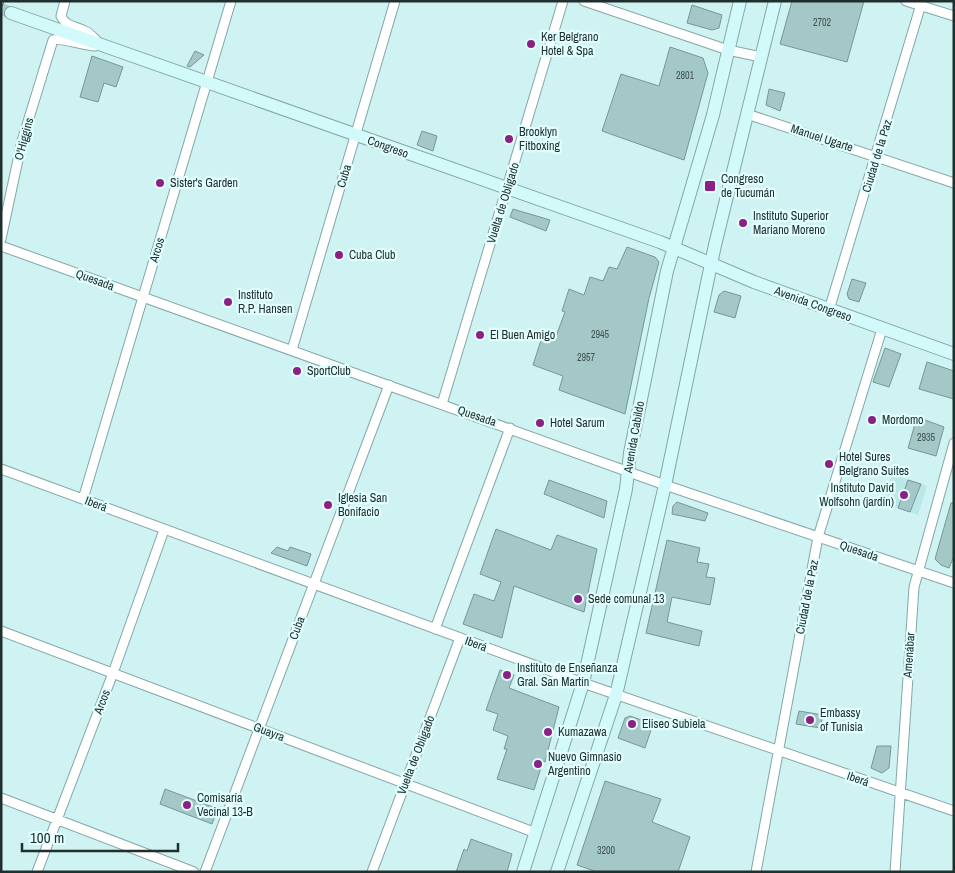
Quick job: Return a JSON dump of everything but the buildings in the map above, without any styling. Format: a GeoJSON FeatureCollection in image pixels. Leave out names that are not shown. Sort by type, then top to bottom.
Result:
{"type":"FeatureCollection","features":[{"type":"Feature","properties":{"kind":"main road","name":"Avenida Cabildo"},"geometry":{"type":"LineString","coordinates":[[523,872],[583,683],[626,489],[628,470],[666,280],[712,115],[740,1]]}},
{"type":"Feature","properties":{"kind":"main road"},"geometry":{"type":"LineString","coordinates":[[557,872],[616,695],[665,485],[711,265],[746,114],[775,1]]}},
{"type":"Feature","properties":{"kind":"main road","name":"Congreso"},"geometry":{"type":"LineString","coordinates":[[12,13],[674,248]]}},
{"type":"Feature","properties":{"kind":"main road","name":"Avenida Congreso"},"geometry":{"type":"LineString","coordinates":[[674,248],[711,265],[829,310],[954,354]]}},
{"type":"Feature","properties":{"kind":"street","name":"Congreso"},"geometry":{"type":"LineString","coordinates":[[65,1],[61,16],[66,24],[87,32],[102,46]]}},
{"type":"Feature","properties":{"kind":"street","name":"Arcos"},"geometry":{"type":"LineString","coordinates":[[83,499],[231,1]]}},
{"type":"Feature","properties":{"kind":"street","name":"Cuba"},"geometry":{"type":"LineString","coordinates":[[292,350],[395,1]]}},
{"type":"Feature","properties":{"kind":"street","name":"Vuelta de Obligado"},"geometry":{"type":"LineString","coordinates":[[442,404],[562,1]]}},
{"type":"Feature","properties":{"kind":"street"},"geometry":{"type":"LineString","coordinates":[[584,1],[728,50],[761,57]]}},
{"type":"Feature","properties":{"kind":"street"},"geometry":{"type":"LineString","coordinates":[[906,1],[922,4],[954,16]]}},
{"type":"Feature","properties":{"kind":"street","name":"Ciudad de la Paz"},"geometry":{"type":"LineString","coordinates":[[829,310],[922,4]]}},
{"type":"Feature","properties":{"kind":"street","name":"Congreso"},"geometry":{"type":"LineString","coordinates":[[53,40],[62,39],[79,45],[102,46]]}},
{"type":"Feature","properties":{"kind":"street","name":"O'Higgins"},"geometry":{"type":"LineString","coordinates":[[1,239],[22,141],[53,40]]}},
{"type":"Feature","properties":{"kind":"street","name":"Manuel Ugarte"},"geometry":{"type":"LineString","coordinates":[[746,114],[954,183]]}},
{"type":"Feature","properties":{"kind":"street","name":"Quesada"},"geometry":{"type":"LineString","coordinates":[[1,246],[142,298],[628,470],[665,485],[954,583]]}},
{"type":"Feature","properties":{"kind":"street","name":"Ciudad de la Paz"},"geometry":{"type":"LineString","coordinates":[[756,872],[818,538],[882,329]]}},
{"type":"Feature","properties":{"kind":"street","name":"Cuba"},"geometry":{"type":"LineString","coordinates":[[205,872],[389,385]]}},
{"type":"Feature","properties":{"kind":"street"},"geometry":{"type":"LineString","coordinates":[[435,629],[510,428]]}},
{"type":"Feature","properties":{"kind":"street","name":"Amenábar"},"geometry":{"type":"LineString","coordinates":[[895,872],[914,587],[954,443]]}},
{"type":"Feature","properties":{"kind":"street","name":"Iberá"},"geometry":{"type":"LineString","coordinates":[[1,469],[616,695],[954,811]]}},
{"type":"Feature","properties":{"kind":"street","name":"Arcos"},"geometry":{"type":"LineString","coordinates":[[37,872],[113,673],[164,530]]}},
{"type":"Feature","properties":{"kind":"street","name":"Guayra"},"geometry":{"type":"LineString","coordinates":[[1,631],[536,833]]}},
{"type":"Feature","properties":{"kind":"street","name":"Vuelta de Obligado"},"geometry":{"type":"LineString","coordinates":[[372,872],[460,638]]}},
{"type":"Feature","properties":{"kind":"street"},"geometry":{"type":"LineString","coordinates":[[1,798],[194,872]]}},
{"type":"Feature","properties":{"kind":"shaded area","name":"Instituto David Wolfsohn (jardín)"},"geometry":{"type":"Polygon","coordinates":[[[892,474],[927,486],[918,515],[882,503],[892,474]]]}},
{"type":"Feature","properties":{"kind":"tunnel"},"geometry":{"type":"LineString","coordinates":[[1,9],[11,13]]}},
{"type":"Feature","properties":{"kind":"place","name":"Ker Belgrano Hotel & Spa"},"geometry":{"type":"Point","coordinates":[531,44]}},
{"type":"Feature","properties":{"kind":"place","name":"Brooklyn Fitboxing"},"geometry":{"type":"Point","coordinates":[509,139]}},
{"type":"Feature","properties":{"kind":"place","name":"Sister's Garden"},"geometry":{"type":"Point","coordinates":[160,183]}},
{"type":"Feature","properties":{"kind":"place","name":"Congreso de Tucumán"},"geometry":{"type":"Point","coordinates":[710,186]}},
{"type":"Feature","properties":{"kind":"place","name":"Instituto Superior Mariano Moreno"},"geometry":{"type":"Point","coordinates":[743,223]}},
{"type":"Feature","properties":{"kind":"place","name":"Cuba Club"},"geometry":{"type":"Point","coordinates":[339,255]}},
{"type":"Feature","properties":{"kind":"place","name":"Instituto R.P. Hansen"},"geometry":{"type":"Point","coordinates":[228,302]}},
{"type":"Feature","properties":{"kind":"place","name":"El Buen Amigo"},"geometry":{"type":"Point","coordinates":[480,335]}},
{"type":"Feature","properties":{"kind":"place","name":"SportClub"},"geometry":{"type":"Point","coordinates":[297,371]}},
{"type":"Feature","properties":{"kind":"place","name":"Mordomo"},"geometry":{"type":"Point","coordinates":[872,420]}},
{"type":"Feature","properties":{"kind":"place","name":"Hotel Sarum"},"geometry":{"type":"Point","coordinates":[540,423]}},
{"type":"Feature","properties":{"kind":"place","name":"Hotel Sures Belgrano Suites"},"geometry":{"type":"Point","coordinates":[829,464]}},
{"type":"Feature","properties":{"kind":"place","name":"Instituto David Wolfsohn (jardín)"},"geometry":{"type":"Point","coordinates":[904,495]}},
{"type":"Feature","properties":{"kind":"place","name":"Iglesia San Bonifacio"},"geometry":{"type":"Point","coordinates":[328,505]}},
{"type":"Feature","properties":{"kind":"place","name":"Sede comunal 13"},"geometry":{"type":"Point","coordinates":[578,599]}},
{"type":"Feature","properties":{"kind":"place","name":"Instituto de Enseñanza Gral. San Martín"},"geometry":{"type":"Point","coordinates":[507,675]}},
{"type":"Feature","properties":{"kind":"place","name":"Embassy of Tunisia"},"geometry":{"type":"Point","coordinates":[810,720]}},
{"type":"Feature","properties":{"kind":"place","name":"Eliseo Subiela"},"geometry":{"type":"Point","coordinates":[632,724]}},
{"type":"Feature","properties":{"kind":"place","name":"Kumazawa"},"geometry":{"type":"Point","coordinates":[548,732]}},
{"type":"Feature","properties":{"kind":"place","name":"Nuevo Gimnasio Argentino"},"geometry":{"type":"Point","coordinates":[538,764]}},
{"type":"Feature","properties":{"kind":"place","name":"Comisaría Vecinal 13-B"},"geometry":{"type":"Point","coordinates":[187,805]}}]}
